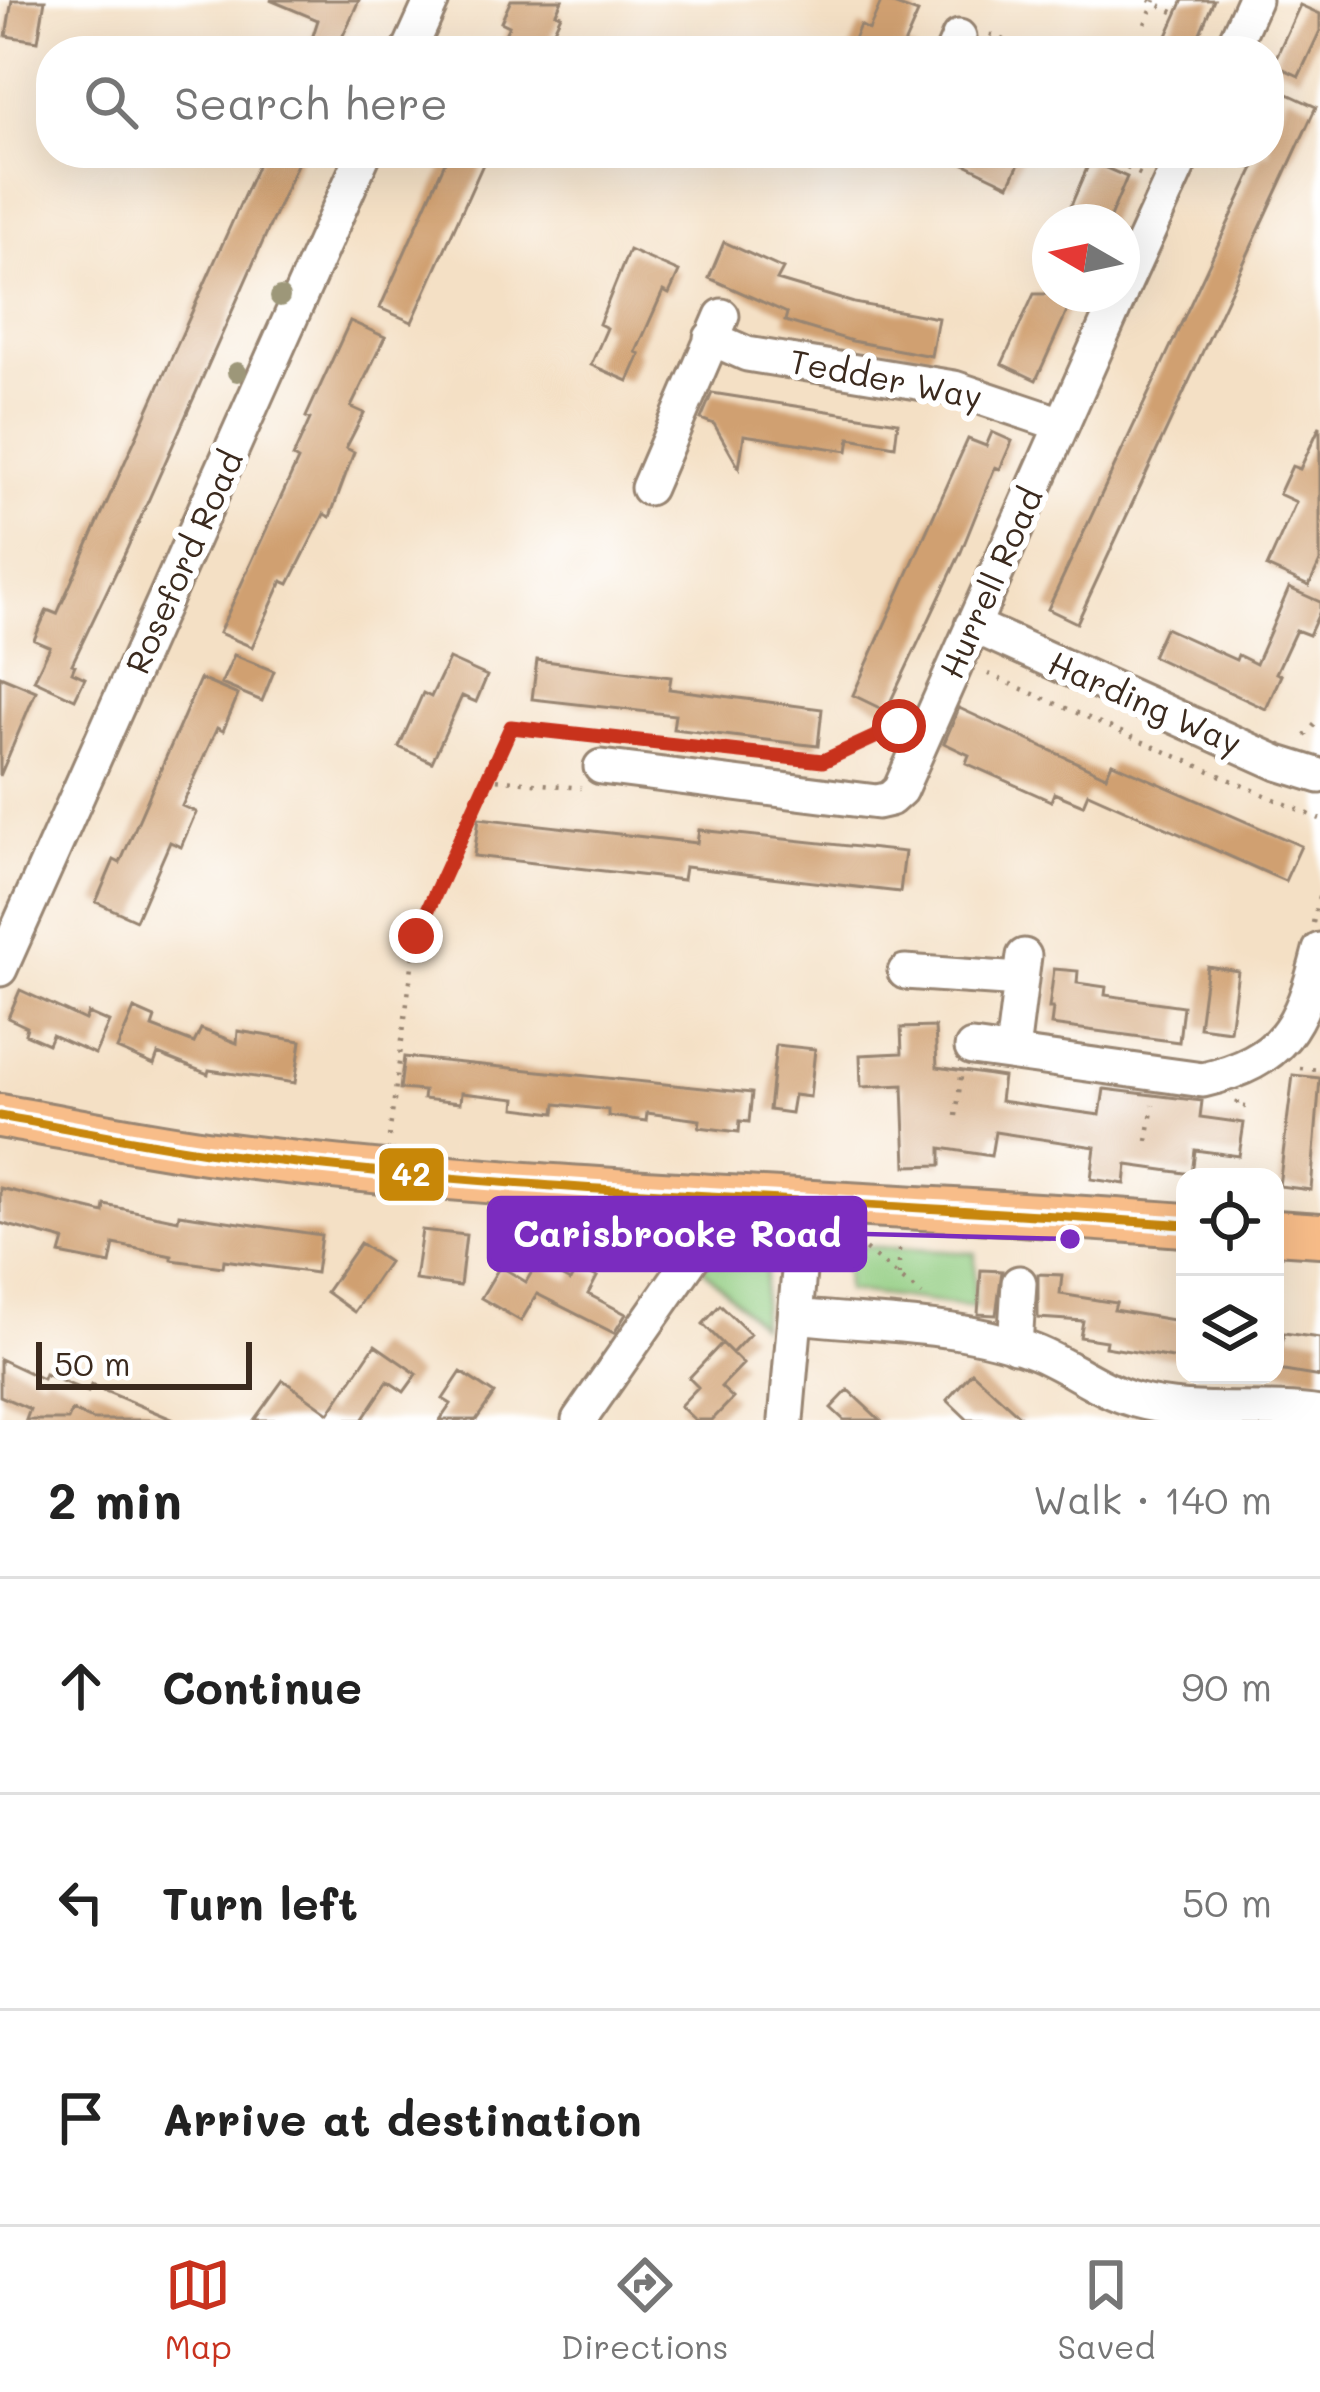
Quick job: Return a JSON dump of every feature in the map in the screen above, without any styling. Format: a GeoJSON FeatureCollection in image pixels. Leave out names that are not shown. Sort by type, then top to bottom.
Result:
{"type":"FeatureCollection","features":[{"type":"Feature","properties":{"kind":"main road"},"geometry":{"type":"LineString","coordinates":[[0,1116],[204,1151],[471,1179],[1176,1224]]}},
{"type":"Feature","properties":{"kind":"main road"},"geometry":{"type":"LineString","coordinates":[[1284,1233],[1320,1235]]}},
{"type":"Feature","properties":{"kind":"street"},"geometry":{"type":"LineString","coordinates":[[416,36],[432,0]]}},
{"type":"Feature","properties":{"kind":"street"},"geometry":{"type":"LineString","coordinates":[[1238,36],[1254,0]]}},
{"type":"Feature","properties":{"kind":"street","name":"Roseford Road"},"geometry":{"type":"LineString","coordinates":[[0,969],[357,168]]}},
{"type":"Feature","properties":{"kind":"street","name":"Hurrell Road"},"geometry":{"type":"LineString","coordinates":[[1140,250],[1177,168]]}},
{"type":"Feature","properties":{"kind":"street","name":"Hurrell Road"},"geometry":{"type":"LineString","coordinates":[[600,752],[878,802],[890,799],[900,790],[1112,312]]}},
{"type":"Feature","properties":{"kind":"street","name":"Tedder Way"},"geometry":{"type":"LineString","coordinates":[[648,488],[716,327],[748,354],[954,388],[1061,424]]}},
{"type":"Feature","properties":{"kind":"street","name":"Harding Way"},"geometry":{"type":"LineString","coordinates":[[973,625],[1278,763],[1320,776]]}},
{"type":"Feature","properties":{"kind":"street"},"geometry":{"type":"LineString","coordinates":[[967,1061],[1012,1052],[1203,1080],[1231,1074],[1260,1062],[1293,1029],[1303,1011],[1315,941]]}},
{"type":"Feature","properties":{"kind":"street"},"geometry":{"type":"LineString","coordinates":[[905,972],[1022,968],[1012,1052]]}},
{"type":"Feature","properties":{"kind":"street"},"geometry":{"type":"LineString","coordinates":[[579,1420],[705,1239],[711,1196]]}},
{"type":"Feature","properties":{"kind":"street"},"geometry":{"type":"LineString","coordinates":[[786,1420],[805,1202]]}},
{"type":"Feature","properties":{"kind":"street"},"geometry":{"type":"LineString","coordinates":[[1015,1346],[1019,1283]]}},
{"type":"Feature","properties":{"kind":"street"},"geometry":{"type":"LineString","coordinates":[[797,1316],[974,1335],[1036,1352],[1102,1388],[1139,1401],[1230,1412],[1320,1414]]}},
{"type":"Feature","properties":{"kind":"path"},"geometry":{"type":"LineString","coordinates":[[1145,24],[1153,1],[1177,14]]}},
{"type":"Feature","properties":{"kind":"path"},"geometry":{"type":"LineString","coordinates":[[1127,168],[1158,182]]}},
{"type":"Feature","properties":{"kind":"path"},"geometry":{"type":"LineString","coordinates":[[1302,739],[1320,718]]}},
{"type":"Feature","properties":{"kind":"path"},"geometry":{"type":"LineString","coordinates":[[801,758],[823,761],[899,726]]}},
{"type":"Feature","properties":{"kind":"path"},"geometry":{"type":"LineString","coordinates":[[388,1146],[416,936],[511,727],[600,752]]}},
{"type":"Feature","properties":{"kind":"path"},"geometry":{"type":"LineString","coordinates":[[1315,941],[1320,893]]}},
{"type":"Feature","properties":{"kind":"path"},"geometry":{"type":"LineString","coordinates":[[956,1116],[967,1061]]}},
{"type":"Feature","properties":{"kind":"path"},"geometry":{"type":"LineString","coordinates":[[1147,1141],[1153,1101]]}},
{"type":"Feature","properties":{"kind":"path"},"geometry":{"type":"LineString","coordinates":[[842,1232],[929,1300]]}},
{"type":"Feature","properties":{"kind":"path"},"geometry":{"type":"LineString","coordinates":[[899,1235],[899,1276]]}},
{"type":"Feature","properties":{"kind":"green space"},"geometry":{"type":"Polygon","coordinates":[[[724,1235],[770,1241],[760,1325],[703,1269],[724,1235]]]}},
{"type":"Feature","properties":{"kind":"green space"},"geometry":{"type":"Polygon","coordinates":[[[845,1245],[975,1253],[974,1307],[846,1291],[845,1245]]]}},
{"type":"Feature","properties":{"kind":"building"},"geometry":{"type":"Polygon","coordinates":[[[12,0],[45,0],[36,41],[6,36],[12,0]]]}},
{"type":"Feature","properties":{"kind":"building"},"geometry":{"type":"Polygon","coordinates":[[[270,0],[359,0],[343,36],[313,36],[318,20],[270,0]]]}},
{"type":"Feature","properties":{"kind":"building"},"geometry":{"type":"Polygon","coordinates":[[[511,0],[562,0],[551,36],[504,36],[509,26],[501,22],[511,0]]]}},
{"type":"Feature","properties":{"kind":"building"},"geometry":{"type":"Polygon","coordinates":[[[882,0],[918,13],[908,36],[855,36],[860,25],[869,30],[882,0]]]}},
{"type":"Feature","properties":{"kind":"building"},"geometry":{"type":"Polygon","coordinates":[[[1183,0],[1214,0],[1199,36],[1167,36],[1183,0]]]}},
{"type":"Feature","properties":{"kind":"building"},"geometry":{"type":"Polygon","coordinates":[[[1300,5],[1320,14],[1320,31],[1299,76],[1284,69],[1284,40],[1300,5]]]}},
{"type":"Feature","properties":{"kind":"building"},"geometry":{"type":"Polygon","coordinates":[[[1288,94],[1316,107],[1077,623],[1048,609],[1254,168],[1284,168],[1288,94]]]}},
{"type":"Feature","properties":{"kind":"building"},"geometry":{"type":"Polygon","coordinates":[[[256,168],[295,168],[72,664],[72,672],[85,678],[75,699],[34,680],[50,647],[34,640],[47,610],[57,614],[256,168]]]}},
{"type":"Feature","properties":{"kind":"building"},"geometry":{"type":"Polygon","coordinates":[[[442,168],[481,168],[412,322],[380,308],[442,168]]]}},
{"type":"Feature","properties":{"kind":"building"},"geometry":{"type":"Polygon","coordinates":[[[973,168],[1017,168],[1009,185],[973,168]]]}},
{"type":"Feature","properties":{"kind":"building"},"geometry":{"type":"Polygon","coordinates":[[[1087,168],[1106,168],[1127,177],[1116,204],[1072,204],[1087,168]]]}},
{"type":"Feature","properties":{"kind":"building"},"geometry":{"type":"Polygon","coordinates":[[[724,242],[783,269],[777,280],[854,303],[938,318],[931,356],[852,341],[785,321],[787,313],[709,278],[724,242]]]}},
{"type":"Feature","properties":{"kind":"building"},"geometry":{"type":"Polygon","coordinates":[[[629,250],[679,272],[669,294],[663,291],[628,381],[591,365],[607,328],[599,324],[629,250]]]}},
{"type":"Feature","properties":{"kind":"building"},"geometry":{"type":"Polygon","coordinates":[[[1032,298],[1032,312],[1067,312],[1036,380],[1002,364],[1032,298]]]}},
{"type":"Feature","properties":{"kind":"building"},"geometry":{"type":"Polygon","coordinates":[[[350,321],[385,337],[351,407],[364,413],[346,448],[354,452],[330,517],[324,514],[289,584],[282,581],[252,647],[219,633],[298,460],[293,457],[310,419],[306,417],[350,321]]]}},
{"type":"Feature","properties":{"kind":"building"},"geometry":{"type":"Polygon","coordinates":[[[712,393],[898,422],[895,446],[850,438],[848,451],[744,435],[739,468],[714,424],[701,419],[712,393]]]}},
{"type":"Feature","properties":{"kind":"building"},"geometry":{"type":"Polygon","coordinates":[[[1320,426],[1320,562],[1309,586],[1267,567],[1296,502],[1279,494],[1292,466],[1300,469],[1320,426]]]}},
{"type":"Feature","properties":{"kind":"building"},"geometry":{"type":"Polygon","coordinates":[[[992,432],[1012,441],[1000,469],[995,467],[961,552],[886,711],[853,695],[968,439],[986,446],[992,432]]]}},
{"type":"Feature","properties":{"kind":"building"},"geometry":{"type":"Polygon","coordinates":[[[1289,588],[1320,602],[1320,611],[1309,635],[1296,630],[1266,709],[1152,656],[1165,628],[1236,660],[1238,655],[1256,664],[1289,588]]]}},
{"type":"Feature","properties":{"kind":"building"},"geometry":{"type":"Polygon","coordinates":[[[234,655],[274,671],[262,701],[221,684],[234,655]]]}},
{"type":"Feature","properties":{"kind":"building"},"geometry":{"type":"Polygon","coordinates":[[[449,659],[487,676],[476,702],[462,696],[432,762],[399,747],[423,693],[431,697],[449,659]]]}},
{"type":"Feature","properties":{"kind":"building"},"geometry":{"type":"Polygon","coordinates":[[[537,660],[671,677],[669,689],[822,709],[818,746],[673,729],[675,715],[532,699],[537,660]]]}},
{"type":"Feature","properties":{"kind":"building"},"geometry":{"type":"Polygon","coordinates":[[[0,676],[36,691],[0,776],[0,676]]]}},
{"type":"Feature","properties":{"kind":"building"},"geometry":{"type":"Polygon","coordinates":[[[200,679],[238,695],[223,731],[217,728],[182,806],[196,812],[181,847],[170,842],[136,920],[96,902],[114,860],[120,863],[200,679]]]}},
{"type":"Feature","properties":{"kind":"building"},"geometry":{"type":"Polygon","coordinates":[[[959,708],[1106,776],[1112,763],[1301,846],[1285,881],[1088,793],[1083,805],[1054,793],[1051,801],[966,763],[969,755],[944,743],[959,708]]]}},
{"type":"Feature","properties":{"kind":"building"},"geometry":{"type":"Polygon","coordinates":[[[479,818],[697,843],[699,830],[905,852],[900,892],[685,867],[683,880],[474,856],[479,818]]]}},
{"type":"Feature","properties":{"kind":"building"},"geometry":{"type":"Polygon","coordinates":[[[1207,966],[1238,971],[1230,1031],[1199,1027],[1207,966]]]}},
{"type":"Feature","properties":{"kind":"building"},"geometry":{"type":"Polygon","coordinates":[[[1054,969],[1078,971],[1077,983],[1106,987],[1105,995],[1183,1006],[1179,1042],[1051,1025],[1054,969]]]}},
{"type":"Feature","properties":{"kind":"building"},"geometry":{"type":"Polygon","coordinates":[[[20,990],[85,1020],[88,1013],[109,1022],[95,1054],[52,1035],[48,1044],[25,1034],[27,1027],[8,1018],[20,990]]]}},
{"type":"Feature","properties":{"kind":"building"},"geometry":{"type":"Polygon","coordinates":[[[134,1009],[155,1018],[152,1027],[194,1043],[201,1029],[237,1043],[238,1031],[301,1041],[295,1083],[209,1070],[208,1074],[158,1054],[154,1065],[117,1049],[134,1009]]]}},
{"type":"Feature","properties":{"kind":"building"},"geometry":{"type":"Polygon","coordinates":[[[935,1027],[937,1067],[1003,1077],[1000,1101],[1100,1115],[1104,1089],[1202,1101],[1200,1117],[1244,1123],[1239,1156],[1195,1150],[1193,1168],[1176,1168],[1176,1172],[1127,1165],[1125,1184],[1091,1179],[1095,1147],[995,1132],[991,1156],[941,1148],[941,1165],[906,1166],[903,1085],[861,1087],[860,1055],[902,1053],[901,1028],[935,1027]]]}},
{"type":"Feature","properties":{"kind":"building"},"geometry":{"type":"Polygon","coordinates":[[[776,1045],[815,1049],[810,1097],[794,1095],[791,1113],[769,1110],[776,1045]]]}},
{"type":"Feature","properties":{"kind":"building"},"geometry":{"type":"Polygon","coordinates":[[[404,1057],[752,1093],[749,1122],[740,1121],[739,1132],[699,1127],[700,1120],[647,1113],[646,1121],[608,1116],[608,1110],[556,1104],[555,1113],[515,1108],[516,1099],[461,1093],[460,1103],[423,1099],[424,1091],[400,1089],[404,1057]]]}},
{"type":"Feature","properties":{"kind":"building"},"geometry":{"type":"Polygon","coordinates":[[[1293,1075],[1320,1078],[1311,1190],[1284,1187],[1281,1168],[1293,1075]]]}},
{"type":"Feature","properties":{"kind":"building"},"geometry":{"type":"Polygon","coordinates":[[[0,1188],[104,1213],[105,1205],[178,1220],[179,1214],[321,1235],[316,1273],[224,1260],[223,1267],[172,1260],[172,1256],[114,1244],[110,1264],[60,1254],[64,1240],[0,1223],[0,1188]]]}},
{"type":"Feature","properties":{"kind":"building"},"geometry":{"type":"Polygon","coordinates":[[[422,1230],[466,1235],[460,1286],[415,1280],[422,1230]]]}},
{"type":"Feature","properties":{"kind":"building"},"geometry":{"type":"Polygon","coordinates":[[[360,1243],[388,1262],[354,1312],[326,1292],[360,1243]]]}},
{"type":"Feature","properties":{"kind":"building"},"geometry":{"type":"Polygon","coordinates":[[[537,1263],[570,1281],[577,1267],[597,1277],[588,1294],[626,1314],[614,1333],[537,1294],[521,1321],[481,1298],[500,1266],[526,1282],[537,1263]]]}},
{"type":"Feature","properties":{"kind":"building"},"geometry":{"type":"Polygon","coordinates":[[[981,1270],[1002,1271],[996,1315],[978,1314],[981,1270]]]}},
{"type":"Feature","properties":{"kind":"building"},"geometry":{"type":"Polygon","coordinates":[[[1038,1274],[1062,1275],[1060,1294],[1116,1303],[1114,1310],[1176,1320],[1176,1359],[1105,1347],[1106,1341],[1080,1337],[1083,1321],[1038,1318],[1038,1274]]]}},
{"type":"Feature","properties":{"kind":"building"},"geometry":{"type":"Polygon","coordinates":[[[720,1305],[750,1334],[732,1353],[703,1324],[720,1305]]]}},
{"type":"Feature","properties":{"kind":"building"},"geometry":{"type":"Polygon","coordinates":[[[1284,1333],[1320,1338],[1320,1377],[1284,1371],[1284,1333]]]}},
{"type":"Feature","properties":{"kind":"building"},"geometry":{"type":"Polygon","coordinates":[[[722,1343],[743,1364],[721,1387],[733,1398],[712,1420],[695,1420],[680,1406],[698,1387],[689,1378],[722,1343]]]}},
{"type":"Feature","properties":{"kind":"building"},"geometry":{"type":"Polygon","coordinates":[[[375,1345],[417,1374],[404,1392],[388,1381],[362,1420],[254,1420],[283,1380],[329,1413],[375,1345]]]}},
{"type":"Feature","properties":{"kind":"building"},"geometry":{"type":"Polygon","coordinates":[[[0,1359],[43,1379],[45,1374],[88,1392],[91,1385],[174,1420],[93,1420],[72,1411],[68,1420],[26,1420],[30,1409],[0,1396],[0,1359]]]}},
{"type":"Feature","properties":{"kind":"building"},"geometry":{"type":"Polygon","coordinates":[[[461,1372],[494,1394],[476,1420],[440,1420],[451,1404],[443,1399],[461,1372]]]}},
{"type":"Feature","properties":{"kind":"building"},"geometry":{"type":"Polygon","coordinates":[[[972,1372],[1024,1420],[968,1420],[947,1400],[972,1372]]]}},
{"type":"Feature","properties":{"kind":"building"},"geometry":{"type":"Polygon","coordinates":[[[848,1390],[880,1420],[844,1420],[831,1408],[848,1390]]]}},
{"type":"Feature","properties":{"kind":"transit line","name":"42"},"geometry":{"type":"LineString","coordinates":[[0,1116],[206,1152],[450,1178],[1176,1224]]}},
{"type":"Feature","properties":{"kind":"place","name":"Carisbrooke Road"},"geometry":{"type":"Point","coordinates":[1070,1239]}},
{"type":"Feature","properties":{"kind":"route"},"geometry":{"type":"LineString","coordinates":[[416,936],[511,727],[823,761],[899,726]]}}]}
